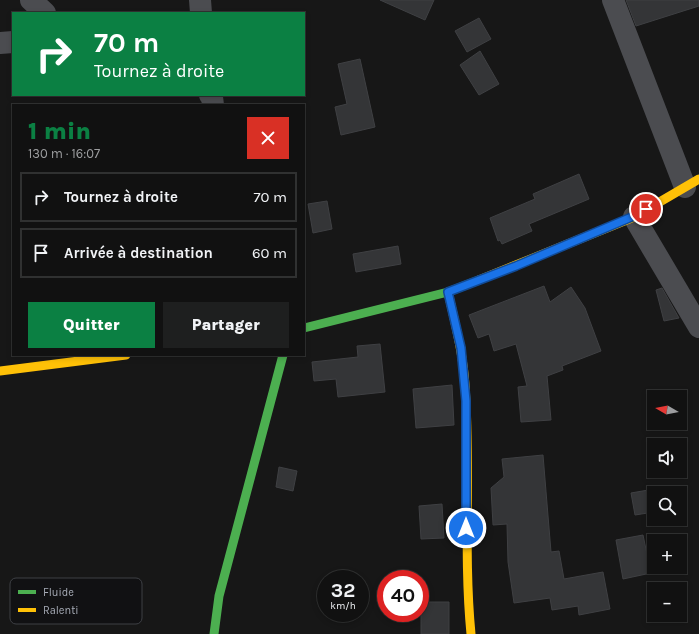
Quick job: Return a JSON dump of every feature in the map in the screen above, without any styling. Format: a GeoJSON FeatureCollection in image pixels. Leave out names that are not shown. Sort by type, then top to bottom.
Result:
{"type":"FeatureCollection","features":[{"type":"Feature","properties":{"kind":"main road"},"geometry":{"type":"LineString","coordinates":[[305,328],[448,292],[516,266],[634,216],[692,183]]}},
{"type":"Feature","properties":{"kind":"main road"},"geometry":{"type":"LineString","coordinates":[[448,292],[461,348],[466,401],[467,576],[471,634]]}},
{"type":"Feature","properties":{"kind":"main road"},"geometry":{"type":"LineString","coordinates":[[0,371],[118,356]]}},
{"type":"Feature","properties":{"kind":"main road"},"geometry":{"type":"LineString","coordinates":[[214,634],[219,596],[283,356]]}},
{"type":"Feature","properties":{"kind":"street"},"geometry":{"type":"LineString","coordinates":[[31,0],[44,12]]}},
{"type":"Feature","properties":{"kind":"street"},"geometry":{"type":"LineString","coordinates":[[200,0],[201,12]]}},
{"type":"Feature","properties":{"kind":"street"},"geometry":{"type":"LineString","coordinates":[[613,0],[692,183]]}},
{"type":"Feature","properties":{"kind":"street"},"geometry":{"type":"LineString","coordinates":[[0,42],[12,42]]}},
{"type":"Feature","properties":{"kind":"street"},"geometry":{"type":"LineString","coordinates":[[634,216],[699,327]]}},
{"type":"Feature","properties":{"kind":"building"},"geometry":{"type":"Polygon","coordinates":[[[380,0],[434,0],[425,20],[380,0]]]}},
{"type":"Feature","properties":{"kind":"building"},"geometry":{"type":"Polygon","coordinates":[[[626,0],[699,0],[699,6],[636,26],[626,0]]]}},
{"type":"Feature","properties":{"kind":"building"},"geometry":{"type":"Polygon","coordinates":[[[479,18],[491,39],[467,52],[455,31],[479,18]]]}},
{"type":"Feature","properties":{"kind":"building"},"geometry":{"type":"Polygon","coordinates":[[[480,51],[499,84],[479,95],[460,65],[480,51]]]}},
{"type":"Feature","properties":{"kind":"building"},"geometry":{"type":"Polygon","coordinates":[[[360,59],[375,127],[341,135],[335,107],[347,104],[338,64],[360,59]]]}},
{"type":"Feature","properties":{"kind":"building"},"geometry":{"type":"Polygon","coordinates":[[[579,174],[589,199],[529,224],[532,231],[502,244],[500,240],[498,241],[490,218],[535,199],[533,194],[579,174]]]}},
{"type":"Feature","properties":{"kind":"building"},"geometry":{"type":"Polygon","coordinates":[[[327,201],[332,229],[313,233],[308,204],[327,201]]]}},
{"type":"Feature","properties":{"kind":"building"},"geometry":{"type":"Polygon","coordinates":[[[398,246],[401,264],[356,272],[353,254],[398,246]]]}},
{"type":"Feature","properties":{"kind":"building"},"geometry":{"type":"Polygon","coordinates":[[[544,286],[550,302],[571,287],[585,308],[601,351],[562,366],[563,370],[547,376],[551,420],[521,422],[518,387],[527,386],[516,344],[494,351],[489,334],[478,338],[469,315],[544,286]]]}},
{"type":"Feature","properties":{"kind":"building"},"geometry":{"type":"Polygon","coordinates":[[[662,288],[679,318],[664,321],[656,290],[662,288]]]}},
{"type":"Feature","properties":{"kind":"building"},"geometry":{"type":"Polygon","coordinates":[[[380,344],[385,392],[338,397],[336,379],[314,381],[312,362],[358,357],[357,346],[380,344]]]}},
{"type":"Feature","properties":{"kind":"building"},"geometry":{"type":"Polygon","coordinates":[[[452,385],[454,425],[416,428],[413,389],[452,385]]]}},
{"type":"Feature","properties":{"kind":"building"},"geometry":{"type":"Polygon","coordinates":[[[543,455],[551,552],[559,551],[564,579],[603,572],[610,609],[579,615],[578,606],[552,610],[550,598],[514,603],[508,562],[507,524],[493,525],[491,488],[504,477],[502,459],[543,455]]]}},
{"type":"Feature","properties":{"kind":"building"},"geometry":{"type":"Polygon","coordinates":[[[279,467],[297,471],[293,491],[276,487],[279,467]]]}},
{"type":"Feature","properties":{"kind":"building"},"geometry":{"type":"Polygon","coordinates":[[[647,490],[647,513],[635,515],[631,493],[647,490]]]}},
{"type":"Feature","properties":{"kind":"building"},"geometry":{"type":"Polygon","coordinates":[[[442,504],[444,538],[421,539],[419,506],[442,504]]]}},
{"type":"Feature","properties":{"kind":"building"},"geometry":{"type":"Polygon","coordinates":[[[643,535],[647,554],[647,574],[623,579],[616,540],[643,535]]]}},
{"type":"Feature","properties":{"kind":"building"},"geometry":{"type":"Polygon","coordinates":[[[429,602],[449,602],[449,634],[421,634],[421,622],[429,622],[429,602]]]}},
{"type":"Feature","properties":{"kind":"traffic: fast"},"geometry":{"type":"LineString","coordinates":[[305,328],[448,292],[479,280]]}},
{"type":"Feature","properties":{"kind":"traffic: fast"},"geometry":{"type":"LineString","coordinates":[[214,634],[219,596],[283,356]]}},
{"type":"Feature","properties":{"kind":"traffic: slow"},"geometry":{"type":"LineString","coordinates":[[479,280],[634,217],[699,179]]}},
{"type":"Feature","properties":{"kind":"traffic: slow"},"geometry":{"type":"LineString","coordinates":[[448,292],[461,350],[465,385],[467,416],[467,541],[471,634]]}},
{"type":"Feature","properties":{"kind":"traffic: slow"},"geometry":{"type":"LineString","coordinates":[[0,371],[118,356]]}},
{"type":"Feature","properties":{"kind":"route"},"geometry":{"type":"LineString","coordinates":[[466,528],[466,401],[461,348],[448,292],[516,266],[634,216],[646,209]]}}]}
